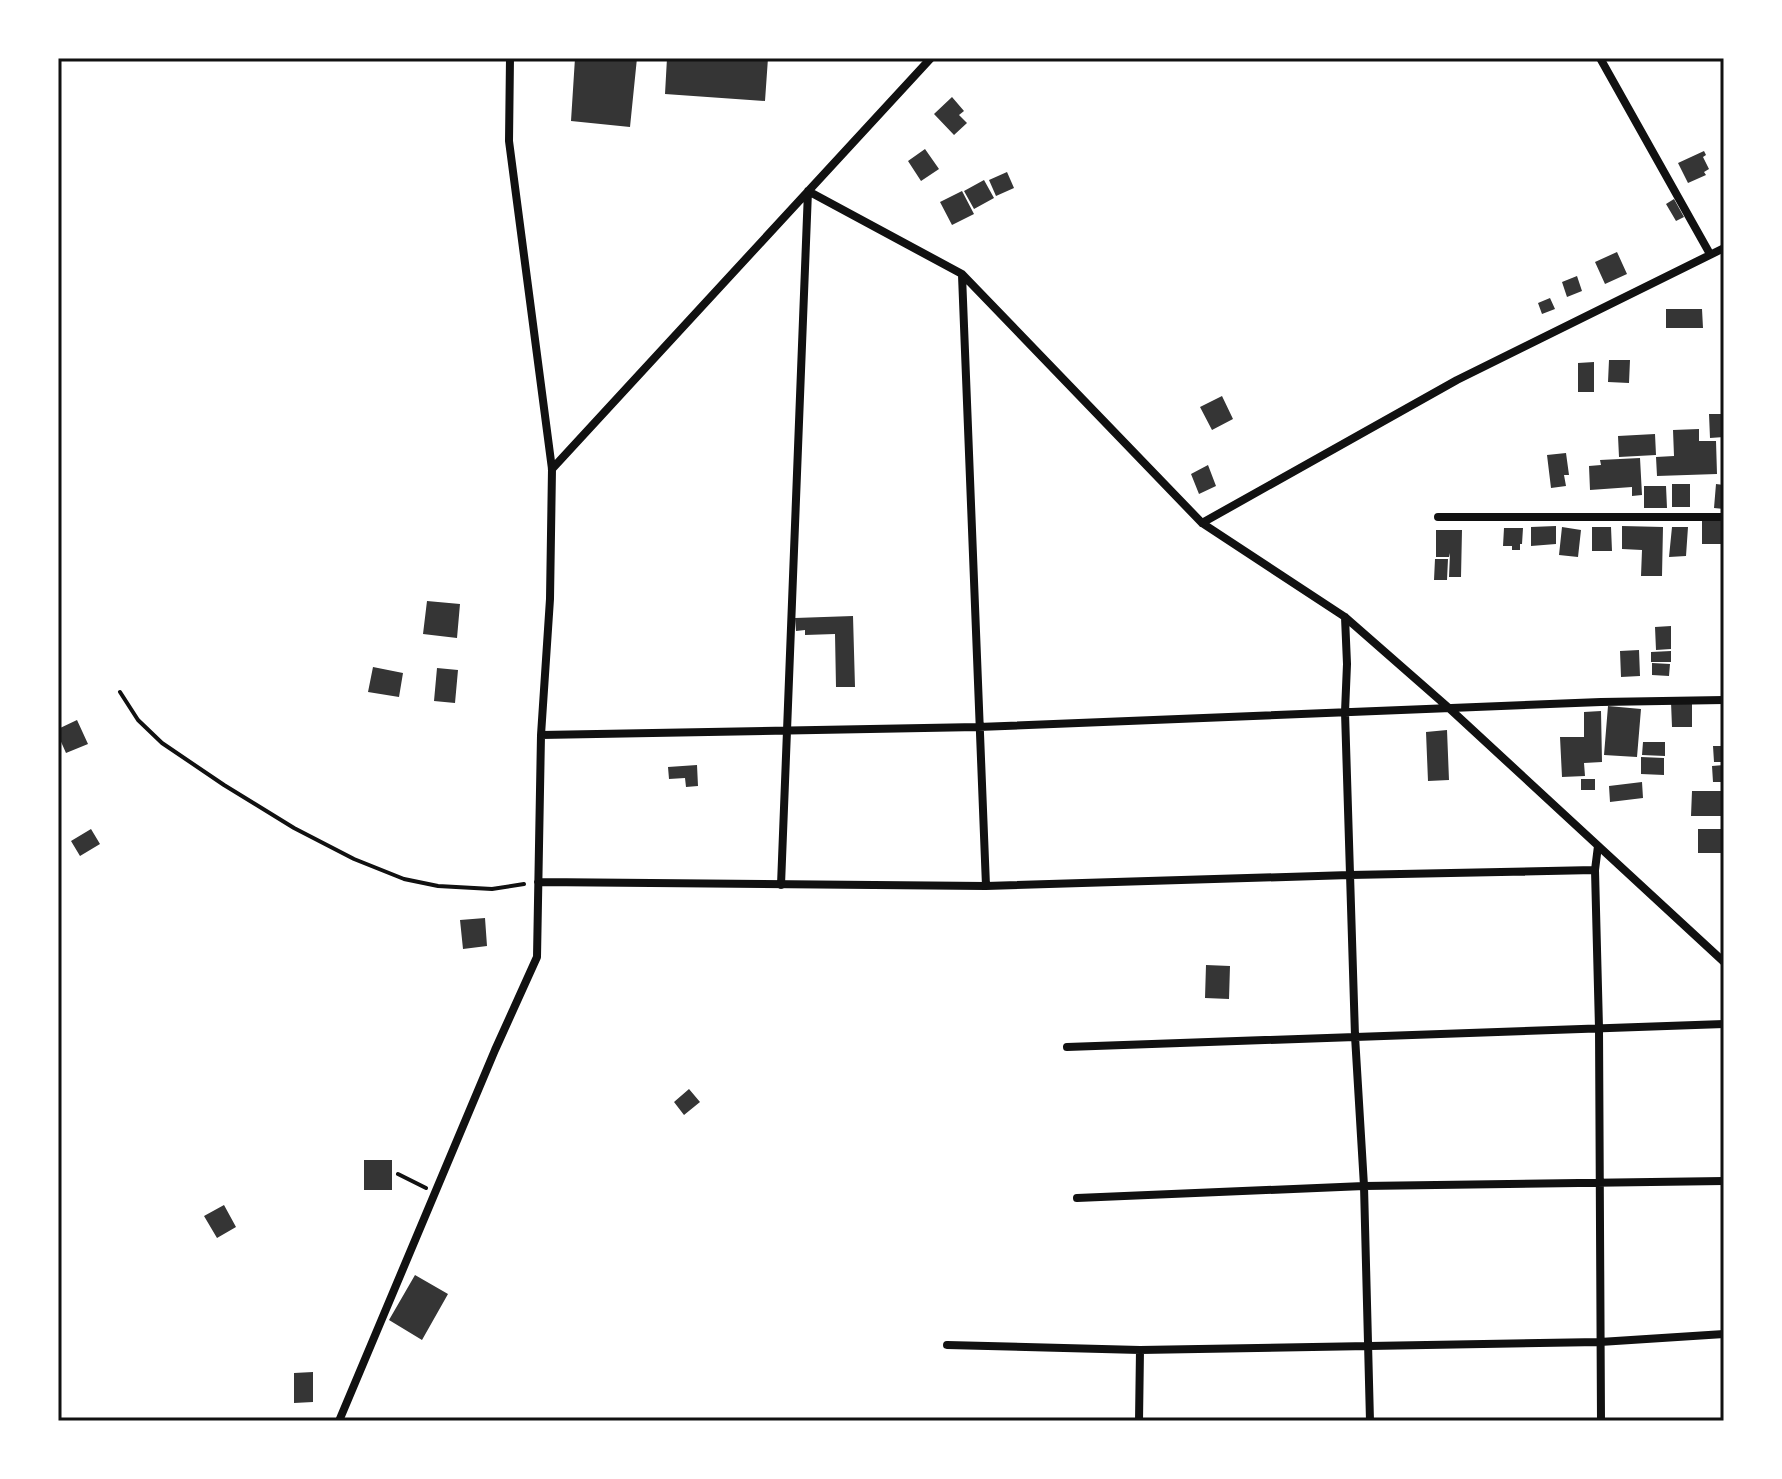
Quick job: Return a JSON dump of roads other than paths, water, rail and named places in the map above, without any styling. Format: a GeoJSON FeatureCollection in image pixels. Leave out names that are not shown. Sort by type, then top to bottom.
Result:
{"type":"FeatureCollection","features":[{"type":"Feature","properties":{"kind":"street"},"geometry":{"type":"LineString","coordinates":[[339,1421],[537,957],[541,735],[550,599],[552,469],[509,141],[510,58]]}},
{"type":"Feature","properties":{"kind":"street"},"geometry":{"type":"LineString","coordinates":[[552,469],[931,58]]}},
{"type":"Feature","properties":{"kind":"street"},"geometry":{"type":"LineString","coordinates":[[1202,523],[1457,380],[1719,252],[1600,58]]}},
{"type":"Feature","properties":{"kind":"street"},"geometry":{"type":"LineString","coordinates":[[808,191],[962,274],[1202,523],[1345,617],[1450,709],[1724,962]]}},
{"type":"Feature","properties":{"kind":"street"},"geometry":{"type":"LineString","coordinates":[[781,885],[808,191]]}},
{"type":"Feature","properties":{"kind":"street"},"geometry":{"type":"LineString","coordinates":[[962,274],[986,886]]}},
{"type":"Feature","properties":{"kind":"street"},"geometry":{"type":"LineString","coordinates":[[1438,517],[1724,517]]}},
{"type":"Feature","properties":{"kind":"street"},"geometry":{"type":"LineString","coordinates":[[1345,617],[1355,1036],[1364,1186],[1370,1421]]}},
{"type":"Feature","properties":{"kind":"street"},"geometry":{"type":"LineString","coordinates":[[541,735],[978,727],[1601,702],[1724,700]]}},
{"type":"Feature","properties":{"kind":"street"},"geometry":{"type":"LineString","coordinates":[[1598,846],[1595,870],[1601,1421]]}},
{"type":"Feature","properties":{"kind":"street"},"geometry":{"type":"LineString","coordinates":[[538,882],[986,886],[1595,870]]}},
{"type":"Feature","properties":{"kind":"street"},"geometry":{"type":"LineString","coordinates":[[1067,1047],[1724,1024]]}},
{"type":"Feature","properties":{"kind":"street"},"geometry":{"type":"LineString","coordinates":[[1077,1198],[1364,1186],[1724,1181]]}},
{"type":"Feature","properties":{"kind":"street"},"geometry":{"type":"LineString","coordinates":[[947,1345],[1140,1350],[1600,1342],[1724,1334]]}},
{"type":"Feature","properties":{"kind":"street"},"geometry":{"type":"LineString","coordinates":[[1139,1421],[1140,1350]]}}]}
